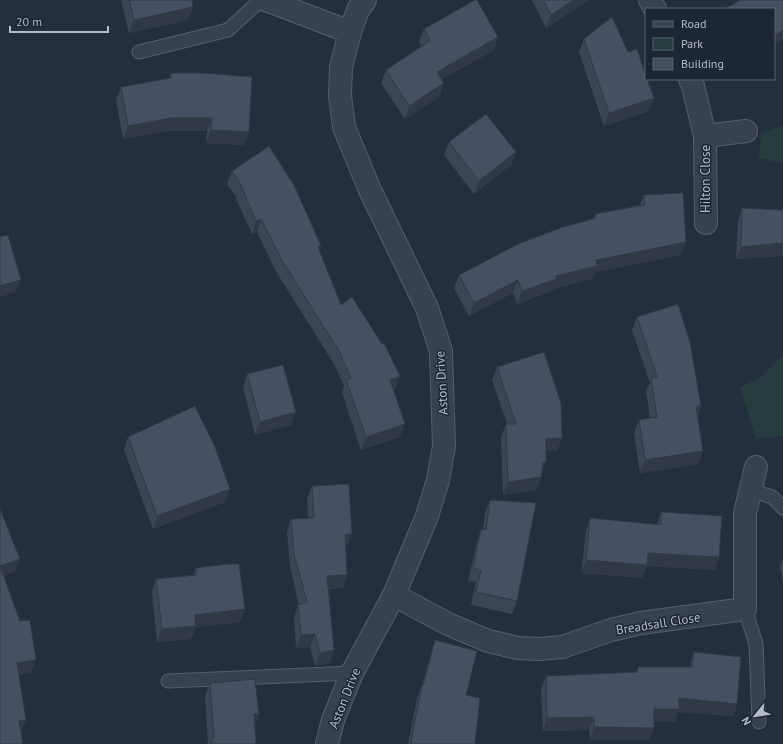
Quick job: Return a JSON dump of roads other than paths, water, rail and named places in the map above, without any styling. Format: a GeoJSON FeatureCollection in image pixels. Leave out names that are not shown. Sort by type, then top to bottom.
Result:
{"type":"FeatureCollection","features":[{"type":"Feature","properties":{"kind":"street"},"geometry":{"type":"LineString","coordinates":[[266,0],[350,32]]}},
{"type":"Feature","properties":{"kind":"street","name":"Aston Drive"},"geometry":{"type":"LineString","coordinates":[[327,744],[333,720],[352,673],[394,595],[427,516],[438,480],[444,446],[441,351],[427,308],[369,188],[344,126],[340,96],[341,67],[350,32],[358,10],[365,0]]}},
{"type":"Feature","properties":{"kind":"street","name":"Hilton Close"},"geometry":{"type":"LineString","coordinates":[[690,80],[705,136],[706,223]]}},
{"type":"Feature","properties":{"kind":"street","name":"Hilton Close"},"geometry":{"type":"LineString","coordinates":[[705,136],[746,131]]}},
{"type":"Feature","properties":{"kind":"street"},"geometry":{"type":"LineString","coordinates":[[745,609],[745,513],[756,467]]}},
{"type":"Feature","properties":{"kind":"street","name":"Breadsall Close"},"geometry":{"type":"LineString","coordinates":[[394,595],[448,624],[488,641],[518,648],[562,647],[611,630],[642,623],[745,609]]}},
{"type":"Feature","properties":{"kind":"lane"},"geometry":{"type":"LineString","coordinates":[[139,52],[228,30],[262,0]]}},
{"type":"Feature","properties":{"kind":"lane"},"geometry":{"type":"LineString","coordinates":[[750,490],[772,497],[783,508]]}},
{"type":"Feature","properties":{"kind":"lane"},"geometry":{"type":"LineString","coordinates":[[745,609],[756,644],[759,722]]}},
{"type":"Feature","properties":{"kind":"lane"},"geometry":{"type":"LineString","coordinates":[[168,681],[352,673]]}}]}
